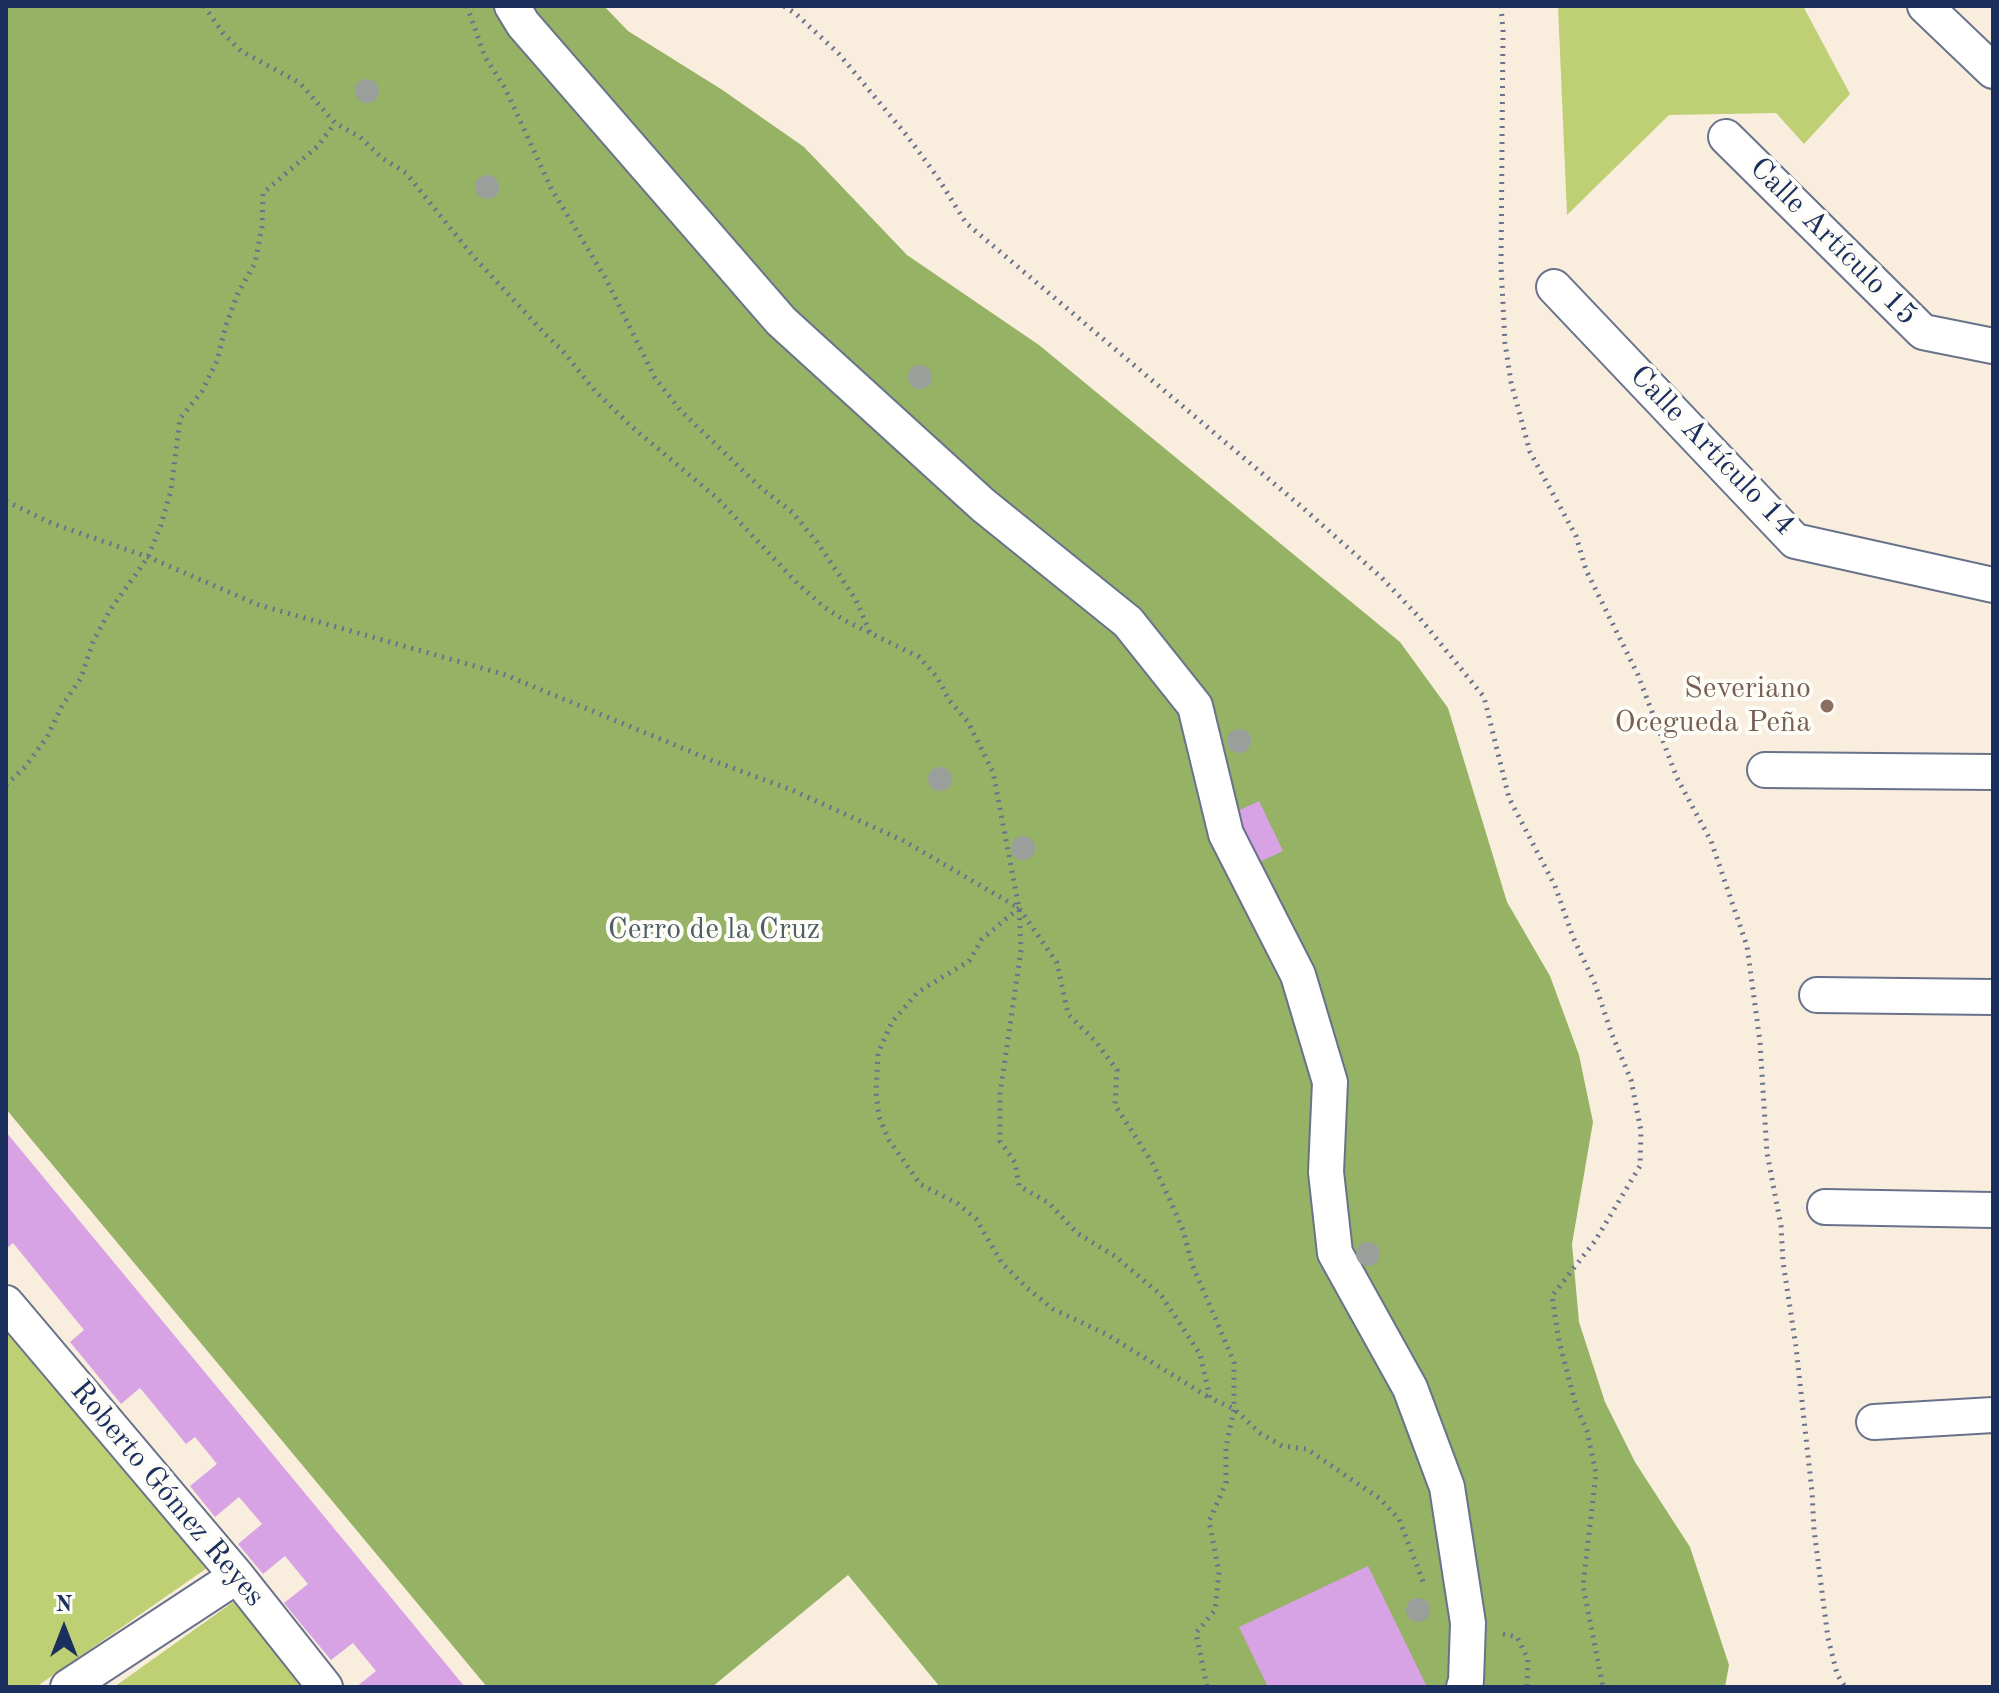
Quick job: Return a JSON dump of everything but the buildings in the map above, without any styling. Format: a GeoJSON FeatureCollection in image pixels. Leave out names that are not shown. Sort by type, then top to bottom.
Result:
{"type":"FeatureCollection","features":[{"type":"Feature","properties":{"kind":"street"},"geometry":{"type":"LineString","coordinates":[[512,6],[523,24],[781,321],[983,505],[1128,622],[1195,706],[1226,834],[1298,975],[1330,1082],[1326,1172],[1335,1253],[1410,1388],[1447,1487],[1468,1623],[1464,1687]]}},
{"type":"Feature","properties":{"kind":"street"},"geometry":{"type":"LineString","coordinates":[[1925,6],[1993,71]]}},
{"type":"Feature","properties":{"kind":"street","name":"Calle Artículo 15"},"geometry":{"type":"LineString","coordinates":[[1726,137],[1923,332],[1993,346]]}},
{"type":"Feature","properties":{"kind":"street","name":"Calle Artículo 14"},"geometry":{"type":"LineString","coordinates":[[1554,287],[1795,541],[1993,585]]}},
{"type":"Feature","properties":{"kind":"street"},"geometry":{"type":"LineString","coordinates":[[1765,770],[1993,772]]}},
{"type":"Feature","properties":{"kind":"street"},"geometry":{"type":"LineString","coordinates":[[1817,995],[1993,997]]}},
{"type":"Feature","properties":{"kind":"street"},"geometry":{"type":"LineString","coordinates":[[1825,1207],[1993,1210]]}},
{"type":"Feature","properties":{"kind":"street","name":"Roberto Gómez Reyes"},"geometry":{"type":"LineString","coordinates":[[6,1303],[237,1576],[325,1687]]}},
{"type":"Feature","properties":{"kind":"street"},"geometry":{"type":"LineString","coordinates":[[1874,1422],[1993,1415]]}},
{"type":"Feature","properties":{"kind":"street"},"geometry":{"type":"LineString","coordinates":[[68,1687],[237,1576]]}},
{"type":"Feature","properties":{"kind":"path"},"geometry":{"type":"LineString","coordinates":[[204,6],[223,33],[241,51],[300,83],[335,123],[360,137],[382,158],[406,173],[472,255],[562,350],[595,391],[632,427],[717,498],[736,522],[773,555],[797,583],[824,607],[919,657],[937,677],[949,700],[968,722],[993,772],[1019,908],[1021,950],[1000,1094],[1000,1141],[1015,1162],[1019,1186],[1049,1203],[1077,1233],[1116,1257],[1161,1295],[1200,1354],[1210,1398]]}},
{"type":"Feature","properties":{"kind":"path"},"geometry":{"type":"LineString","coordinates":[[467,6],[485,57],[505,88],[551,188],[606,279],[655,378],[681,411],[761,488],[792,512],[856,600],[870,633]]}},
{"type":"Feature","properties":{"kind":"path"},"geometry":{"type":"LineString","coordinates":[[784,6],[839,54],[908,137],[966,223],[1382,578],[1418,616],[1484,697],[1509,798],[1555,886],[1573,937],[1595,984],[1631,1080],[1641,1131],[1640,1166],[1595,1241],[1552,1296],[1559,1341],[1576,1406],[1587,1431],[1596,1473],[1583,1586],[1603,1687]]}},
{"type":"Feature","properties":{"kind":"path"},"geometry":{"type":"LineString","coordinates":[[1501,6],[1501,266],[1505,343],[1511,382],[1530,452],[1576,536],[1586,570],[1638,675],[1677,778],[1715,852],[1747,946],[1760,1042],[1767,1153],[1781,1226],[1828,1638],[1837,1674],[1845,1687]]}},
{"type":"Feature","properties":{"kind":"path"},"geometry":{"type":"LineString","coordinates":[[6,785],[25,767],[47,737],[62,706],[81,678],[93,642],[110,610],[148,557],[171,490],[180,419],[202,391],[217,361],[238,293],[255,263],[262,227],[263,193],[318,146],[335,123]]}},
{"type":"Feature","properties":{"kind":"path"},"geometry":{"type":"LineString","coordinates":[[6,501],[51,523],[148,557],[259,605],[503,674],[792,790],[904,841],[1019,908],[1057,963],[1068,1014],[1096,1042],[1117,1070],[1115,1105],[1153,1164],[1169,1198],[1183,1230],[1192,1264],[1234,1362],[1234,1409],[1226,1447],[1226,1483],[1209,1521],[1219,1572],[1215,1610],[1196,1633],[1207,1687]]}},
{"type":"Feature","properties":{"kind":"path"},"geometry":{"type":"LineString","coordinates":[[1019,908],[982,939],[969,961],[918,992],[892,1022],[878,1053],[876,1091],[879,1117],[889,1140],[920,1184],[958,1204],[976,1219],[1002,1263],[1053,1309],[1106,1334],[1210,1398],[1234,1409],[1260,1433],[1282,1446],[1307,1449],[1380,1499],[1399,1519],[1426,1592],[1443,1610],[1468,1623],[1517,1637],[1528,1659],[1527,1687]]}},
{"type":"Feature","properties":{"kind":"green space","name":"Cerro de la Cruz"},"geometry":{"type":"Polygon","coordinates":[[[6,6],[604,6],[628,31],[721,89],[804,147],[907,255],[1039,345],[1400,642],[1448,708],[1507,902],[1550,976],[1579,1055],[1593,1122],[1572,1244],[1579,1322],[1605,1402],[1635,1462],[1690,1547],[1729,1665],[1725,1687],[940,1687],[848,1575],[712,1687],[487,1687],[6,1109],[6,6]]]}},
{"type":"Feature","properties":{"kind":"green space"},"geometry":{"type":"Polygon","coordinates":[[[1558,6],[1803,6],[1850,94],[1804,144],[1776,113],[1669,115],[1567,215],[1558,6]]]}},
{"type":"Feature","properties":{"kind":"green space"},"geometry":{"type":"Polygon","coordinates":[[[6,1327],[207,1568],[36,1687],[6,1687],[6,1327]]]}},
{"type":"Feature","properties":{"kind":"green space"},"geometry":{"type":"Polygon","coordinates":[[[236,1600],[303,1687],[114,1687],[236,1600]]]}},
{"type":"Feature","properties":{"kind":"place","name":"Severiano Ocegueda Peña"},"geometry":{"type":"Point","coordinates":[1827,706]}}]}
